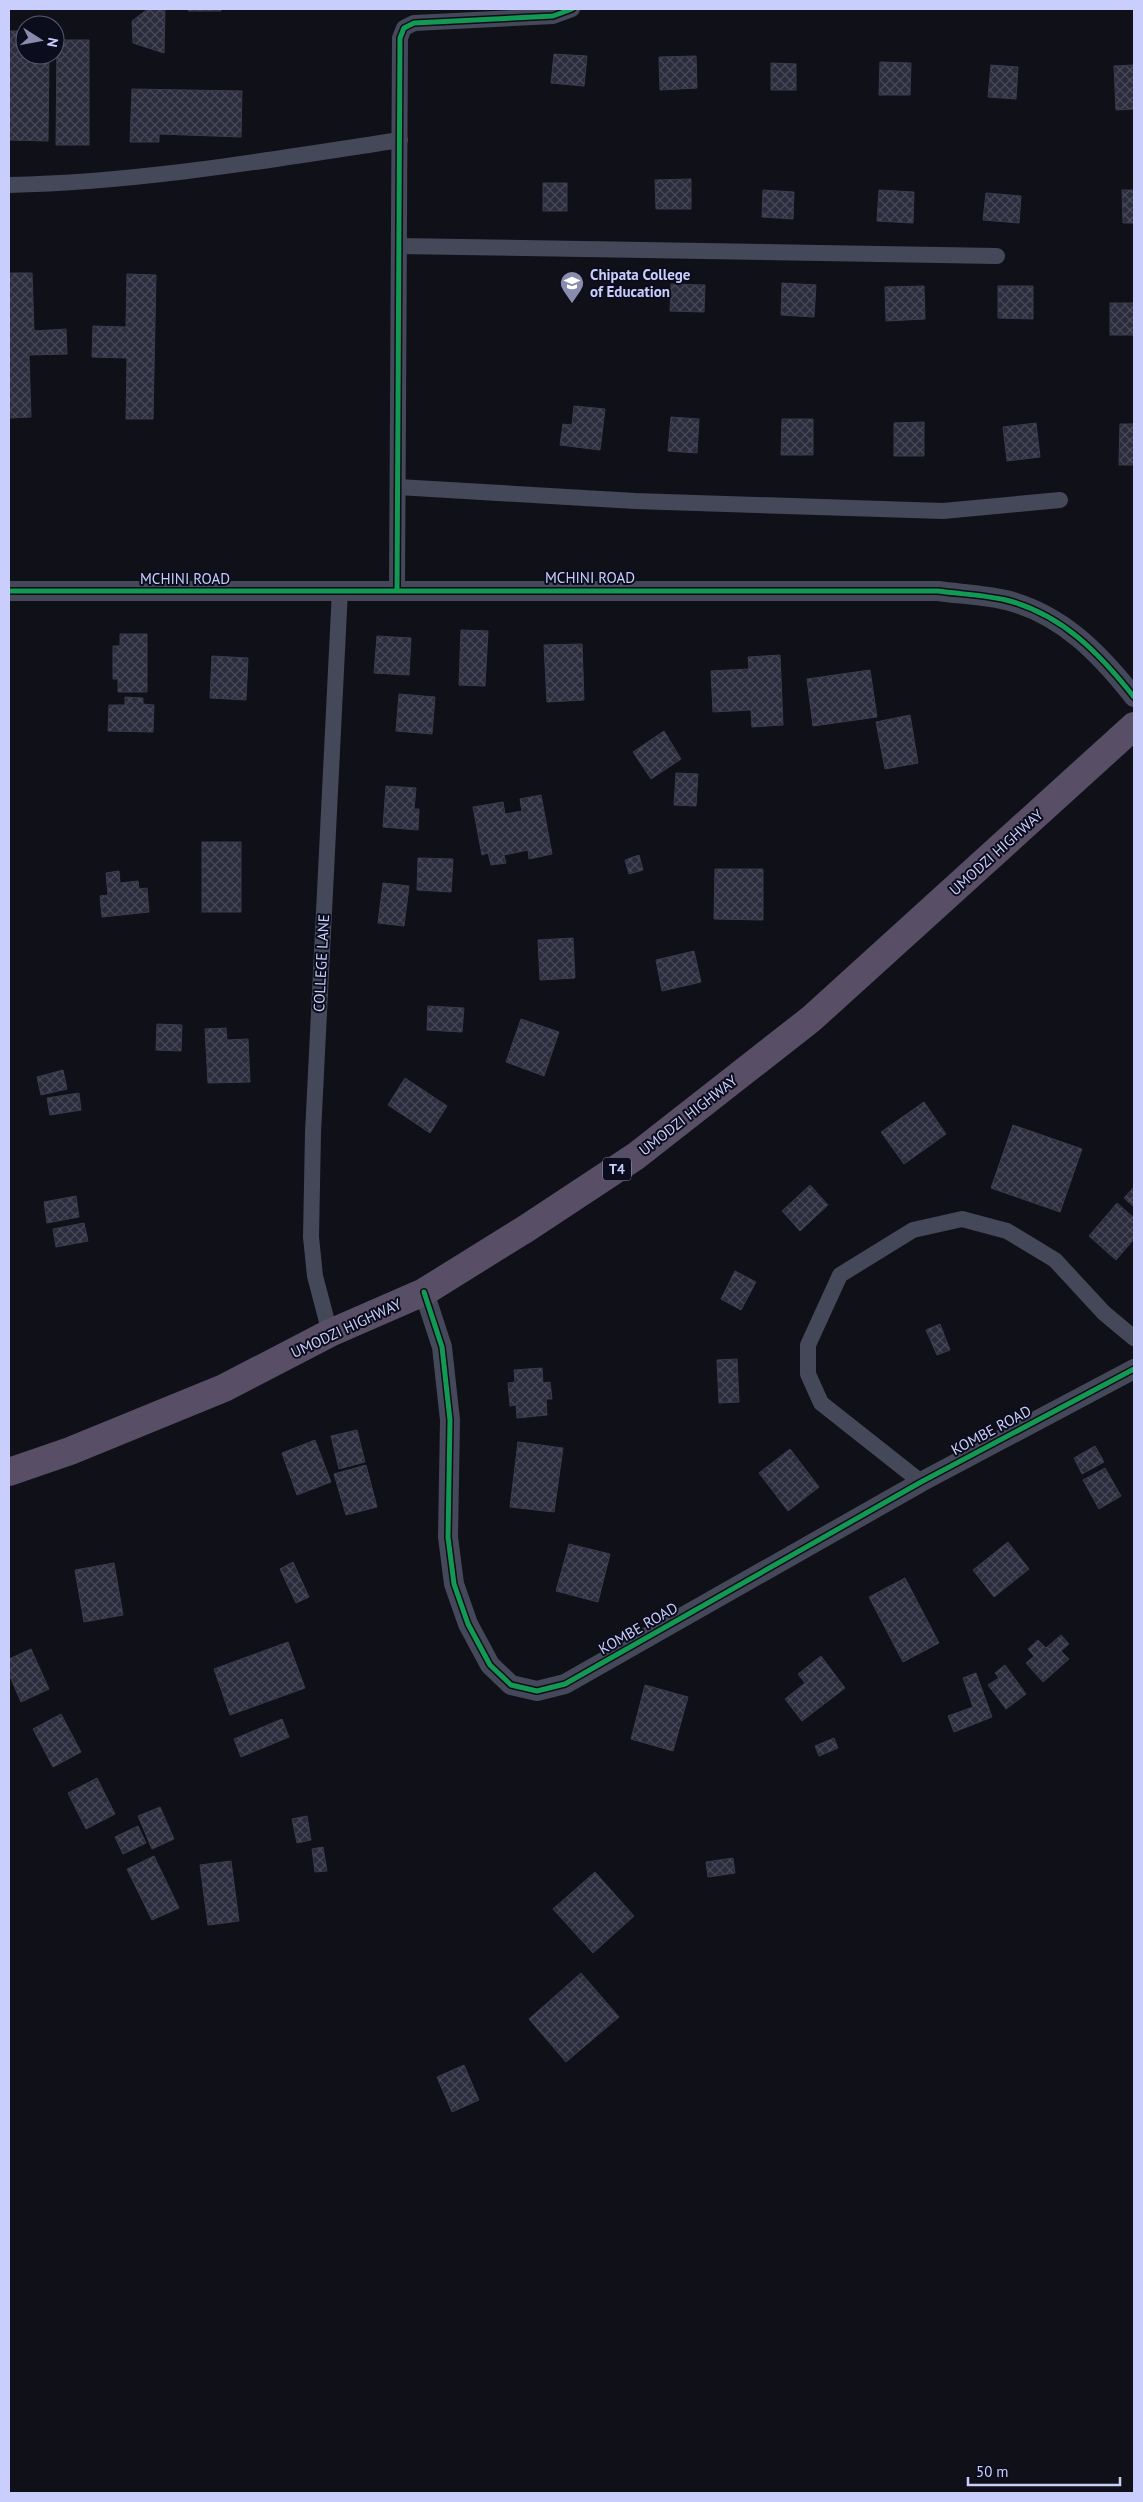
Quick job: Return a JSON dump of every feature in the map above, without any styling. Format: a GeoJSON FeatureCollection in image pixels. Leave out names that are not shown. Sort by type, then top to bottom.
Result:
{"type":"FeatureCollection","features":[{"type":"Feature","properties":{"kind":"highway","name":"UMODZI HIGHWAY"},"geometry":{"type":"LineString","coordinates":[[9,1472],[70,1451],[224,1388],[330,1333],[424,1292],[528,1228],[636,1156],[811,1019],[1134,726]]}},
{"type":"Feature","properties":{"kind":"street"},"geometry":{"type":"LineString","coordinates":[[397,590],[400,38],[404,28],[414,23],[553,16],[572,9]]}},
{"type":"Feature","properties":{"kind":"street"},"geometry":{"type":"LineString","coordinates":[[9,185],[81,183],[215,169],[400,140]]}},
{"type":"Feature","properties":{"kind":"street"},"geometry":{"type":"LineString","coordinates":[[399,246],[997,256]]}},
{"type":"Feature","properties":{"kind":"street"},"geometry":{"type":"LineString","coordinates":[[398,487],[635,501],[944,511],[1060,500]]}},
{"type":"Feature","properties":{"kind":"street","name":"COLLEGE LANE"},"geometry":{"type":"LineString","coordinates":[[330,1333],[315,1276],[311,1228],[313,1133],[340,590]]}},
{"type":"Feature","properties":{"kind":"street","name":"MCHINI ROAD"},"geometry":{"type":"LineString","coordinates":[[9,591],[938,591],[1006,600],[1046,614],[1074,633],[1111,668],[1134,697]]}},
{"type":"Feature","properties":{"kind":"street"},"geometry":{"type":"LineString","coordinates":[[921,1482],[821,1403],[808,1374],[808,1345],[840,1275],[913,1230],[962,1219],[1007,1231],[1055,1260],[1104,1313],[1134,1338]]}},
{"type":"Feature","properties":{"kind":"street","name":"KOMBE ROAD"},"geometry":{"type":"LineString","coordinates":[[424,1292],[442,1347],[450,1420],[448,1537],[454,1584],[468,1624],[490,1665],[511,1685],[537,1691],[565,1684],[921,1482],[1134,1369]]}},
{"type":"Feature","properties":{"kind":"building"},"geometry":{"type":"Polygon","coordinates":[[[148,9],[165,9],[164,53],[133,43],[132,21],[148,9]]]}},
{"type":"Feature","properties":{"kind":"building"},"geometry":{"type":"Polygon","coordinates":[[[189,9],[221,9],[221,11],[188,11],[189,9]]]}},
{"type":"Feature","properties":{"kind":"building"},"geometry":{"type":"Polygon","coordinates":[[[9,31],[15,31],[15,65],[49,65],[48,141],[9,140],[9,31]]]}},
{"type":"Feature","properties":{"kind":"building"},"geometry":{"type":"Polygon","coordinates":[[[65,40],[89,40],[89,145],[56,145],[57,65],[65,65],[65,40]]]}},
{"type":"Feature","properties":{"kind":"building"},"geometry":{"type":"Polygon","coordinates":[[[554,54],[587,56],[584,86],[551,83],[554,54]]]}},
{"type":"Feature","properties":{"kind":"building"},"geometry":{"type":"Polygon","coordinates":[[[696,56],[697,88],[660,90],[659,57],[696,56]]]}},
{"type":"Feature","properties":{"kind":"building"},"geometry":{"type":"Polygon","coordinates":[[[880,62],[911,63],[910,95],[879,95],[880,62]]]}},
{"type":"Feature","properties":{"kind":"building"},"geometry":{"type":"Polygon","coordinates":[[[771,63],[796,64],[796,90],[771,90],[771,63]]]}},
{"type":"Feature","properties":{"kind":"building"},"geometry":{"type":"Polygon","coordinates":[[[991,65],[1018,67],[1016,99],[988,97],[991,65]]]}},
{"type":"Feature","properties":{"kind":"building"},"geometry":{"type":"Polygon","coordinates":[[[1134,65],[1134,109],[1116,110],[1114,66],[1134,65]]]}},
{"type":"Feature","properties":{"kind":"building"},"geometry":{"type":"Polygon","coordinates":[[[132,89],[242,91],[241,137],[159,134],[159,142],[130,142],[132,89]]]}},
{"type":"Feature","properties":{"kind":"building"},"geometry":{"type":"Polygon","coordinates":[[[691,179],[691,209],[656,209],[655,180],[691,179]]]}},
{"type":"Feature","properties":{"kind":"building"},"geometry":{"type":"Polygon","coordinates":[[[543,183],[567,183],[567,211],[543,211],[543,183]]]}},
{"type":"Feature","properties":{"kind":"building"},"geometry":{"type":"Polygon","coordinates":[[[763,190],[794,192],[793,219],[762,217],[763,190]]]}},
{"type":"Feature","properties":{"kind":"building"},"geometry":{"type":"Polygon","coordinates":[[[879,190],[914,192],[913,223],[877,221],[879,190]]]}},
{"type":"Feature","properties":{"kind":"building"},"geometry":{"type":"Polygon","coordinates":[[[1122,190],[1134,190],[1134,223],[1123,223],[1122,190]]]}},
{"type":"Feature","properties":{"kind":"building"},"geometry":{"type":"Polygon","coordinates":[[[986,193],[1021,196],[1019,223],[983,220],[986,193]]]}},
{"type":"Feature","properties":{"kind":"building"},"geometry":{"type":"Polygon","coordinates":[[[9,273],[32,273],[34,331],[66,329],[67,354],[29,355],[31,417],[9,418],[9,273]]]}},
{"type":"Feature","properties":{"kind":"building"},"geometry":{"type":"Polygon","coordinates":[[[127,274],[156,275],[153,419],[126,419],[127,358],[92,357],[93,326],[126,327],[127,274]]]}},
{"type":"Feature","properties":{"kind":"building"},"geometry":{"type":"Polygon","coordinates":[[[782,283],[816,285],[814,317],[781,315],[782,283]]]}},
{"type":"Feature","properties":{"kind":"building"},"geometry":{"type":"Polygon","coordinates":[[[671,284],[705,285],[704,312],[670,311],[671,284]]]}},
{"type":"Feature","properties":{"kind":"building"},"geometry":{"type":"Polygon","coordinates":[[[924,286],[925,319],[886,321],[885,287],[924,286]]]}},
{"type":"Feature","properties":{"kind":"building"},"geometry":{"type":"Polygon","coordinates":[[[998,286],[1033,286],[1033,319],[998,318],[998,286]]]}},
{"type":"Feature","properties":{"kind":"building"},"geometry":{"type":"Polygon","coordinates":[[[1110,303],[1134,303],[1134,335],[1110,335],[1110,303]]]}},
{"type":"Feature","properties":{"kind":"building"},"geometry":{"type":"Polygon","coordinates":[[[574,406],[605,409],[600,450],[560,445],[563,424],[572,425],[574,406]]]}},
{"type":"Feature","properties":{"kind":"building"},"geometry":{"type":"Polygon","coordinates":[[[671,417],[699,419],[697,453],[668,451],[671,417]]]}},
{"type":"Feature","properties":{"kind":"building"},"geometry":{"type":"Polygon","coordinates":[[[782,419],[813,419],[813,455],[781,455],[782,419]]]}},
{"type":"Feature","properties":{"kind":"building"},"geometry":{"type":"Polygon","coordinates":[[[924,422],[924,456],[894,456],[894,423],[924,422]]]}},
{"type":"Feature","properties":{"kind":"building"},"geometry":{"type":"Polygon","coordinates":[[[1036,423],[1040,457],[1007,461],[1003,427],[1036,423]]]}},
{"type":"Feature","properties":{"kind":"building"},"geometry":{"type":"Polygon","coordinates":[[[1120,424],[1134,424],[1134,465],[1119,465],[1120,424]]]}},
{"type":"Feature","properties":{"kind":"building"},"geometry":{"type":"Polygon","coordinates":[[[461,630],[488,631],[485,686],[459,685],[461,630]]]}},
{"type":"Feature","properties":{"kind":"building"},"geometry":{"type":"Polygon","coordinates":[[[120,634],[147,634],[147,692],[118,692],[118,679],[113,679],[113,646],[120,646],[120,634]]]}},
{"type":"Feature","properties":{"kind":"building"},"geometry":{"type":"Polygon","coordinates":[[[377,636],[411,638],[409,675],[374,673],[377,636]]]}},
{"type":"Feature","properties":{"kind":"building"},"geometry":{"type":"Polygon","coordinates":[[[582,644],[584,700],[547,702],[544,645],[582,644]]]}},
{"type":"Feature","properties":{"kind":"building"},"geometry":{"type":"Polygon","coordinates":[[[780,655],[783,725],[752,727],[751,710],[713,712],[711,671],[749,669],[748,657],[780,655]]]}},
{"type":"Feature","properties":{"kind":"building"},"geometry":{"type":"Polygon","coordinates":[[[212,656],[248,658],[246,700],[210,698],[212,656]]]}},
{"type":"Feature","properties":{"kind":"building"},"geometry":{"type":"Polygon","coordinates":[[[870,670],[877,717],[813,726],[807,679],[870,670]]]}},
{"type":"Feature","properties":{"kind":"building"},"geometry":{"type":"Polygon","coordinates":[[[399,694],[435,697],[432,734],[396,731],[399,694]]]}},
{"type":"Feature","properties":{"kind":"building"},"geometry":{"type":"Polygon","coordinates":[[[125,697],[143,698],[143,704],[154,705],[153,732],[108,731],[109,705],[125,705],[125,697]]]}},
{"type":"Feature","properties":{"kind":"building"},"geometry":{"type":"Polygon","coordinates":[[[910,715],[918,763],[885,769],[876,722],[910,715]]]}},
{"type":"Feature","properties":{"kind":"building"},"geometry":{"type":"Polygon","coordinates":[[[664,731],[681,759],[651,779],[633,752],[664,731]]]}},
{"type":"Feature","properties":{"kind":"building"},"geometry":{"type":"Polygon","coordinates":[[[676,773],[698,774],[696,806],[674,805],[676,773]]]}},
{"type":"Feature","properties":{"kind":"building"},"geometry":{"type":"Polygon","coordinates":[[[386,786],[416,788],[414,809],[419,809],[418,830],[383,827],[386,786]]]}},
{"type":"Feature","properties":{"kind":"building"},"geometry":{"type":"Polygon","coordinates":[[[541,795],[552,854],[529,859],[528,850],[504,855],[506,863],[491,865],[488,853],[482,855],[473,807],[503,802],[505,814],[522,811],[520,799],[541,795]]]}},
{"type":"Feature","properties":{"kind":"building"},"geometry":{"type":"Polygon","coordinates":[[[202,842],[241,842],[241,912],[202,912],[202,842]]]}},
{"type":"Feature","properties":{"kind":"building"},"geometry":{"type":"Polygon","coordinates":[[[639,855],[643,870],[629,874],[625,860],[639,855]]]}},
{"type":"Feature","properties":{"kind":"building"},"geometry":{"type":"Polygon","coordinates":[[[418,858],[453,859],[451,892],[417,890],[418,858]]]}},
{"type":"Feature","properties":{"kind":"building"},"geometry":{"type":"Polygon","coordinates":[[[715,869],[763,869],[763,920],[714,919],[715,869]]]}},
{"type":"Feature","properties":{"kind":"building"},"geometry":{"type":"Polygon","coordinates":[[[119,871],[120,883],[138,881],[139,889],[147,888],[149,912],[102,917],[100,896],[108,895],[106,873],[119,871]]]}},
{"type":"Feature","properties":{"kind":"building"},"geometry":{"type":"Polygon","coordinates":[[[383,883],[409,886],[404,926],[378,923],[383,883]]]}},
{"type":"Feature","properties":{"kind":"building"},"geometry":{"type":"Polygon","coordinates":[[[573,938],[575,978],[540,980],[538,940],[573,938]]]}},
{"type":"Feature","properties":{"kind":"building"},"geometry":{"type":"Polygon","coordinates":[[[694,951],[701,982],[662,991],[656,960],[694,951]]]}},
{"type":"Feature","properties":{"kind":"building"},"geometry":{"type":"Polygon","coordinates":[[[428,1006],[464,1008],[462,1032],[427,1030],[428,1006]]]}},
{"type":"Feature","properties":{"kind":"building"},"geometry":{"type":"Polygon","coordinates":[[[521,1019],[559,1032],[544,1076],[506,1062],[521,1019]]]}},
{"type":"Feature","properties":{"kind":"building"},"geometry":{"type":"Polygon","coordinates":[[[157,1024],[182,1025],[181,1051],[156,1050],[157,1024]]]}},
{"type":"Feature","properties":{"kind":"building"},"geometry":{"type":"Polygon","coordinates":[[[226,1028],[227,1040],[248,1039],[250,1082],[208,1083],[205,1029],[226,1028]]]}},
{"type":"Feature","properties":{"kind":"building"},"geometry":{"type":"Polygon","coordinates":[[[63,1070],[67,1089],[41,1095],[37,1077],[63,1070]]]}},
{"type":"Feature","properties":{"kind":"building"},"geometry":{"type":"Polygon","coordinates":[[[405,1078],[447,1106],[430,1133],[388,1105],[405,1078]]]}},
{"type":"Feature","properties":{"kind":"building"},"geometry":{"type":"Polygon","coordinates":[[[79,1093],[81,1110],[50,1115],[47,1098],[79,1093]]]}},
{"type":"Feature","properties":{"kind":"building"},"geometry":{"type":"Polygon","coordinates":[[[924,1102],[946,1134],[904,1164],[881,1132],[924,1102]]]}},
{"type":"Feature","properties":{"kind":"building"},"geometry":{"type":"Polygon","coordinates":[[[1013,1125],[1082,1149],[1060,1212],[991,1188],[1013,1125]]]}},
{"type":"Feature","properties":{"kind":"building"},"geometry":{"type":"Polygon","coordinates":[[[810,1185],[828,1205],[800,1231],[782,1211],[810,1185]]]}},
{"type":"Feature","properties":{"kind":"building"},"geometry":{"type":"Polygon","coordinates":[[[1134,1187],[1134,1207],[1124,1198],[1134,1187]]]}},
{"type":"Feature","properties":{"kind":"building"},"geometry":{"type":"Polygon","coordinates":[[[76,1196],[79,1217],[47,1223],[44,1202],[76,1196]]]}},
{"type":"Feature","properties":{"kind":"building"},"geometry":{"type":"Polygon","coordinates":[[[1117,1203],[1134,1218],[1134,1239],[1116,1260],[1089,1236],[1117,1203]]]}},
{"type":"Feature","properties":{"kind":"building"},"geometry":{"type":"Polygon","coordinates":[[[84,1223],[88,1241],[56,1247],[53,1229],[84,1223]]]}},
{"type":"Feature","properties":{"kind":"building"},"geometry":{"type":"Polygon","coordinates":[[[735,1271],[756,1282],[741,1310],[721,1299],[735,1271]]]}},
{"type":"Feature","properties":{"kind":"building"},"geometry":{"type":"Polygon","coordinates":[[[940,1324],[950,1350],[937,1355],[926,1330],[940,1324]]]}},
{"type":"Feature","properties":{"kind":"building"},"geometry":{"type":"Polygon","coordinates":[[[737,1359],[739,1402],[719,1403],[717,1360],[737,1359]]]}},
{"type":"Feature","properties":{"kind":"building"},"geometry":{"type":"Polygon","coordinates":[[[542,1368],[543,1383],[550,1382],[552,1399],[546,1399],[547,1415],[517,1418],[516,1405],[510,1406],[508,1383],[515,1382],[514,1370],[542,1368]]]}},
{"type":"Feature","properties":{"kind":"building"},"geometry":{"type":"Polygon","coordinates":[[[357,1430],[365,1462],[339,1469],[331,1436],[357,1430]]]}},
{"type":"Feature","properties":{"kind":"building"},"geometry":{"type":"Polygon","coordinates":[[[315,1440],[331,1482],[297,1495],[282,1453],[315,1440]]]}},
{"type":"Feature","properties":{"kind":"building"},"geometry":{"type":"Polygon","coordinates":[[[518,1442],[563,1448],[554,1512],[510,1507],[518,1442]]]}},
{"type":"Feature","properties":{"kind":"building"},"geometry":{"type":"Polygon","coordinates":[[[1095,1446],[1104,1462],[1082,1474],[1074,1458],[1095,1446]]]}},
{"type":"Feature","properties":{"kind":"building"},"geometry":{"type":"Polygon","coordinates":[[[790,1449],[819,1487],[788,1511],[759,1473],[790,1449]]]}},
{"type":"Feature","properties":{"kind":"building"},"geometry":{"type":"Polygon","coordinates":[[[366,1465],[377,1507],[346,1515],[334,1474],[366,1465]]]}},
{"type":"Feature","properties":{"kind":"building"},"geometry":{"type":"Polygon","coordinates":[[[1105,1468],[1121,1496],[1099,1509],[1083,1480],[1105,1468]]]}},
{"type":"Feature","properties":{"kind":"building"},"geometry":{"type":"Polygon","coordinates":[[[1008,1542],[1029,1569],[994,1597],[973,1570],[1008,1542]]]}},
{"type":"Feature","properties":{"kind":"building"},"geometry":{"type":"Polygon","coordinates":[[[569,1544],[610,1554],[598,1602],[556,1591],[569,1544]]]}},
{"type":"Feature","properties":{"kind":"building"},"geometry":{"type":"Polygon","coordinates":[[[293,1562],[309,1597],[296,1603],[280,1569],[293,1562]]]}},
{"type":"Feature","properties":{"kind":"building"},"geometry":{"type":"Polygon","coordinates":[[[114,1563],[123,1615],[84,1622],[75,1570],[114,1563]]]}},
{"type":"Feature","properties":{"kind":"building"},"geometry":{"type":"Polygon","coordinates":[[[905,1578],[939,1643],[903,1662],[869,1597],[905,1578]]]}},
{"type":"Feature","properties":{"kind":"building"},"geometry":{"type":"Polygon","coordinates":[[[1061,1635],[1069,1644],[1061,1651],[1069,1659],[1043,1682],[1026,1663],[1034,1656],[1028,1649],[1038,1640],[1046,1648],[1061,1635]]]}},
{"type":"Feature","properties":{"kind":"building"},"geometry":{"type":"Polygon","coordinates":[[[288,1642],[305,1688],[230,1715],[214,1669],[288,1642]]]}},
{"type":"Feature","properties":{"kind":"building"},"geometry":{"type":"Polygon","coordinates":[[[31,1649],[49,1689],[21,1702],[9,1674],[9,1659],[31,1649]]]}},
{"type":"Feature","properties":{"kind":"building"},"geometry":{"type":"Polygon","coordinates":[[[821,1656],[845,1688],[802,1721],[785,1699],[805,1683],[798,1674],[821,1656]]]}},
{"type":"Feature","properties":{"kind":"building"},"geometry":{"type":"Polygon","coordinates":[[[1005,1665],[1026,1694],[1006,1709],[988,1685],[999,1678],[995,1673],[1005,1665]]]}},
{"type":"Feature","properties":{"kind":"building"},"geometry":{"type":"Polygon","coordinates":[[[976,1673],[992,1717],[954,1732],[948,1716],[973,1707],[963,1678],[976,1673]]]}},
{"type":"Feature","properties":{"kind":"building"},"geometry":{"type":"Polygon","coordinates":[[[645,1685],[688,1697],[673,1751],[631,1739],[645,1685]]]}},
{"type":"Feature","properties":{"kind":"building"},"geometry":{"type":"Polygon","coordinates":[[[61,1714],[81,1752],[53,1767],[33,1729],[61,1714]]]}},
{"type":"Feature","properties":{"kind":"building"},"geometry":{"type":"Polygon","coordinates":[[[282,1719],[289,1737],[241,1757],[234,1739],[282,1719]]]}},
{"type":"Feature","properties":{"kind":"building"},"geometry":{"type":"Polygon","coordinates":[[[834,1738],[838,1748],[819,1756],[815,1746],[834,1738]]]}},
{"type":"Feature","properties":{"kind":"building"},"geometry":{"type":"Polygon","coordinates":[[[97,1778],[115,1814],[86,1829],[68,1793],[97,1778]]]}},
{"type":"Feature","properties":{"kind":"building"},"geometry":{"type":"Polygon","coordinates":[[[160,1807],[174,1839],[152,1849],[138,1816],[160,1807]]]}},
{"type":"Feature","properties":{"kind":"building"},"geometry":{"type":"Polygon","coordinates":[[[307,1816],[311,1840],[297,1843],[292,1819],[307,1816]]]}},
{"type":"Feature","properties":{"kind":"building"},"geometry":{"type":"Polygon","coordinates":[[[138,1826],[146,1843],[123,1854],[115,1837],[138,1826]]]}},
{"type":"Feature","properties":{"kind":"building"},"geometry":{"type":"Polygon","coordinates":[[[323,1847],[327,1871],[315,1872],[312,1849],[323,1847]]]}},
{"type":"Feature","properties":{"kind":"building"},"geometry":{"type":"Polygon","coordinates":[[[154,1856],[179,1908],[152,1920],[127,1869],[154,1856]]]}},
{"type":"Feature","properties":{"kind":"building"},"geometry":{"type":"Polygon","coordinates":[[[733,1858],[735,1873],[708,1877],[706,1862],[733,1858]]]}},
{"type":"Feature","properties":{"kind":"building"},"geometry":{"type":"Polygon","coordinates":[[[231,1861],[239,1921],[208,1925],[200,1865],[231,1861]]]}},
{"type":"Feature","properties":{"kind":"building"},"geometry":{"type":"Polygon","coordinates":[[[595,1872],[634,1916],[593,1953],[553,1909],[595,1872]]]}},
{"type":"Feature","properties":{"kind":"building"},"geometry":{"type":"Polygon","coordinates":[[[581,1973],[619,2017],[566,2062],[529,2019],[581,1973]]]}},
{"type":"Feature","properties":{"kind":"building"},"geometry":{"type":"Polygon","coordinates":[[[464,2065],[479,2100],[452,2112],[437,2077],[464,2065]]]}},
{"type":"Feature","properties":{"kind":"cycle path"},"geometry":{"type":"LineString","coordinates":[[397,590],[400,38],[404,28],[414,23],[553,16],[572,9]]}},
{"type":"Feature","properties":{"kind":"cycle path"},"geometry":{"type":"LineString","coordinates":[[9,591],[938,591],[1006,600],[1026,606],[1045,615],[1093,651],[1134,697]]}},
{"type":"Feature","properties":{"kind":"cycle path"},"geometry":{"type":"LineString","coordinates":[[424,1292],[442,1347],[450,1420],[448,1537],[454,1584],[468,1624],[490,1665],[511,1685],[537,1691],[565,1684],[921,1482],[1134,1369]]}},
{"type":"Feature","properties":{"kind":"place","name":"Chipata College of Education"},"geometry":{"type":"Point","coordinates":[572,304]}}]}
